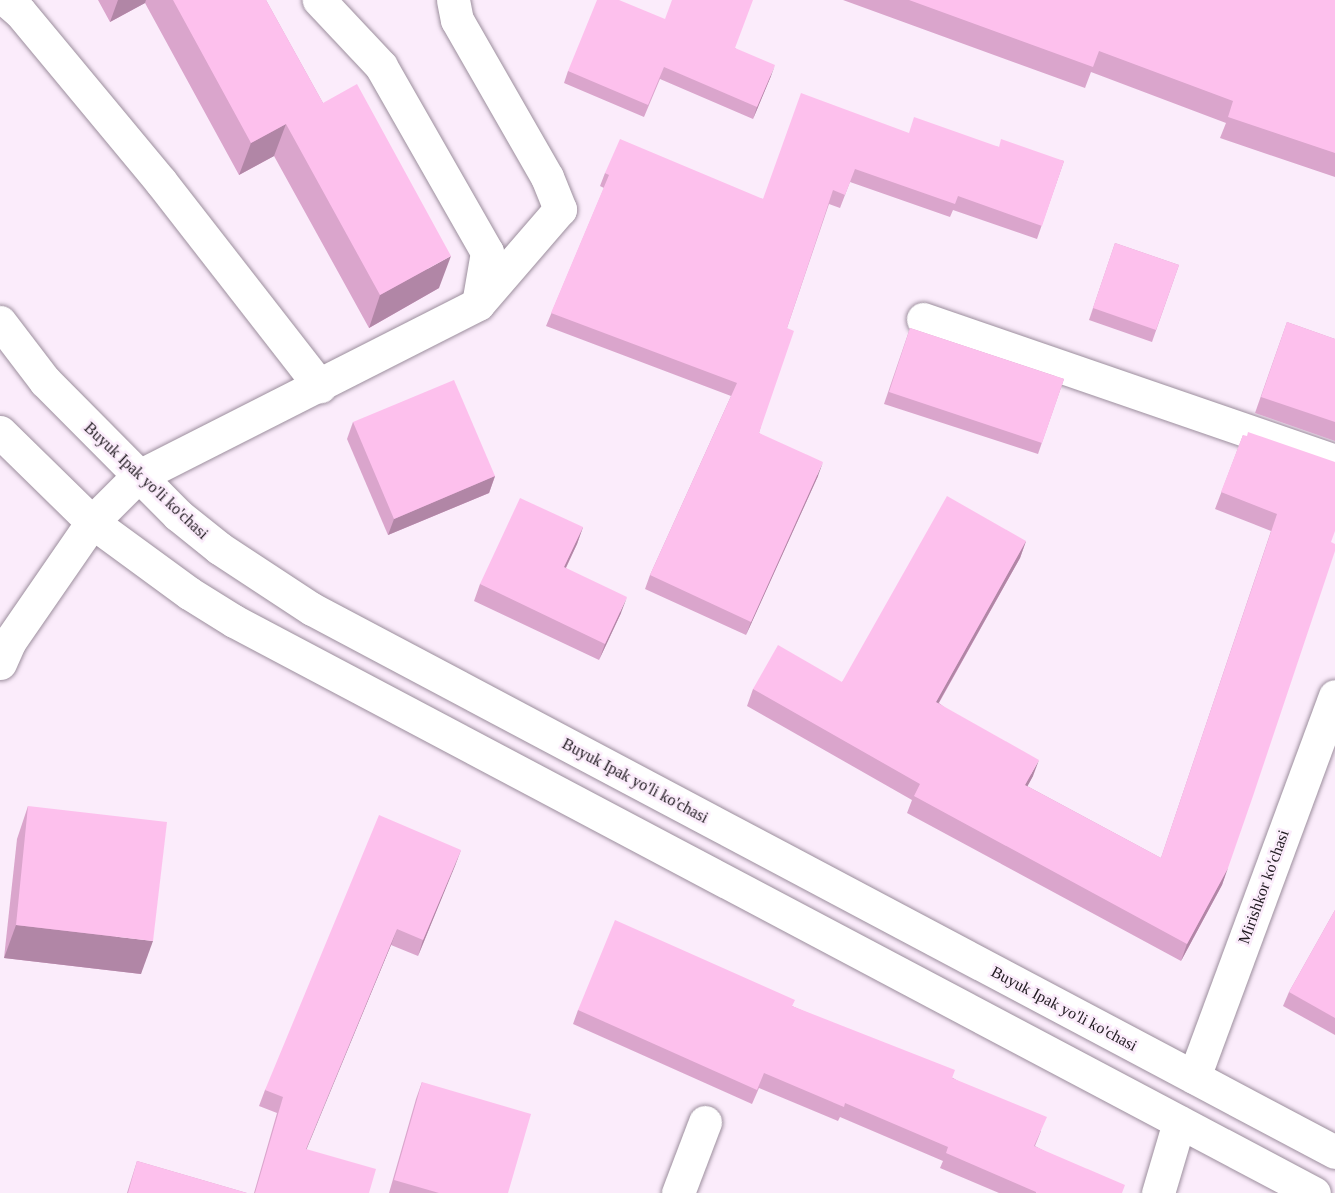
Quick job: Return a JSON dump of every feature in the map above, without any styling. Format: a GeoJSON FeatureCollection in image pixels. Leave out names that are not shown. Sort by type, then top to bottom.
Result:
{"type":"FeatureCollection","features":[{"type":"Feature","properties":{"kind":"main road"},"geometry":{"type":"LineString","coordinates":[[6,0],[20,12],[161,182],[320,386]]}},
{"type":"Feature","properties":{"kind":"main road"},"geometry":{"type":"LineString","coordinates":[[319,0],[381,66],[487,252],[478,304]]}},
{"type":"Feature","properties":{"kind":"main road"},"geometry":{"type":"LineString","coordinates":[[0,663],[10,641],[92,522],[137,477],[478,304],[560,209],[547,177],[457,20],[453,0]]}},
{"type":"Feature","properties":{"kind":"main road"},"geometry":{"type":"LineString","coordinates":[[923,319],[1335,461]]}},
{"type":"Feature","properties":{"kind":"main road","name":"Buyuk Ipak yo'li ko'chasi"},"geometry":{"type":"LineString","coordinates":[[0,322],[45,381],[137,477],[219,548],[312,609],[1335,1152]]}},
{"type":"Feature","properties":{"kind":"main road"},"geometry":{"type":"LineString","coordinates":[[0,432],[92,522],[189,593],[285,649],[1314,1193]]}},
{"type":"Feature","properties":{"kind":"main road","name":"Mirishkor ko'chasi"},"geometry":{"type":"LineString","coordinates":[[1179,1122],[1335,696]]}},
{"type":"Feature","properties":{"kind":"main road"},"geometry":{"type":"LineString","coordinates":[[678,1193],[705,1122]]}},
{"type":"Feature","properties":{"kind":"main road"},"geometry":{"type":"LineString","coordinates":[[1158,1193],[1179,1122]]}},
{"type":"Feature","properties":{"kind":"building"},"geometry":{"type":"Polygon","coordinates":[[[173,0],[266,0],[323,103],[357,84],[451,256],[380,295],[286,124],[251,143],[173,0]]]}},
{"type":"Feature","properties":{"kind":"building"},"geometry":{"type":"Polygon","coordinates":[[[597,0],[619,0],[665,19],[672,0],[753,0],[735,48],[775,65],[757,107],[664,67],[648,105],[568,71],[597,0]]]}},
{"type":"Feature","properties":{"kind":"building"},"geometry":{"type":"Polygon","coordinates":[[[909,0],[1335,0],[1335,153],[1228,117],[1233,101],[1099,51],[1093,67],[909,0]]]}},
{"type":"Feature","properties":{"kind":"building"},"geometry":{"type":"Polygon","coordinates":[[[801,93],[909,133],[914,117],[999,147],[1001,139],[1064,161],[1042,226],[958,196],[955,204],[855,169],[845,195],[833,190],[787,328],[794,331],[759,433],[823,462],[751,622],[650,575],[737,383],[551,313],[609,175],[605,173],[620,139],[763,199],[801,93]]]}},
{"type":"Feature","properties":{"kind":"building"},"geometry":{"type":"Polygon","coordinates":[[[1115,243],[1179,265],[1156,330],[1093,308],[1115,243]]]}},
{"type":"Feature","properties":{"kind":"building"},"geometry":{"type":"Polygon","coordinates":[[[1287,322],[1335,339],[1335,422],[1261,397],[1287,322]]]}},
{"type":"Feature","properties":{"kind":"building"},"geometry":{"type":"Polygon","coordinates":[[[910,328],[1064,379],[1042,443],[889,392],[910,328]]]}},
{"type":"Feature","properties":{"kind":"building"},"geometry":{"type":"Polygon","coordinates":[[[454,380],[495,476],[394,519],[353,422],[454,380]]]}},
{"type":"Feature","properties":{"kind":"building"},"geometry":{"type":"Polygon","coordinates":[[[1248,432],[1335,462],[1335,531],[1331,542],[1335,544],[1335,551],[1228,868],[1187,944],[914,796],[920,784],[753,689],[778,645],[842,682],[947,496],[1026,541],[936,702],[1039,760],[1025,785],[1161,858],[1277,514],[1221,492],[1243,435],[1247,436],[1248,432]]]}},
{"type":"Feature","properties":{"kind":"building"},"geometry":{"type":"Polygon","coordinates":[[[520,498],[583,527],[564,567],[627,597],[605,644],[480,584],[520,498]]]}},
{"type":"Feature","properties":{"kind":"building"},"geometry":{"type":"Polygon","coordinates":[[[28,806],[167,822],[153,941],[16,925],[28,806]]]}},
{"type":"Feature","properties":{"kind":"building"},"geometry":{"type":"Polygon","coordinates":[[[379,815],[461,850],[423,940],[397,929],[306,1149],[376,1169],[369,1193],[255,1193],[283,1097],[265,1090],[379,815]]]}},
{"type":"Feature","properties":{"kind":"building"},"geometry":{"type":"Polygon","coordinates":[[[1335,910],[1335,1018],[1289,992],[1335,910]]]}},
{"type":"Feature","properties":{"kind":"building"},"geometry":{"type":"Polygon","coordinates":[[[615,920],[795,1000],[792,1006],[955,1070],[952,1078],[1047,1117],[1034,1146],[1125,1185],[1122,1193],[1036,1193],[946,1153],[948,1147],[845,1103],[844,1107],[764,1073],[757,1090],[578,1010],[615,920]]]}},
{"type":"Feature","properties":{"kind":"building"},"geometry":{"type":"Polygon","coordinates":[[[422,1082],[531,1114],[508,1193],[439,1193],[394,1180],[422,1082]]]}},
{"type":"Feature","properties":{"kind":"building"},"geometry":{"type":"Polygon","coordinates":[[[137,1161],[247,1193],[128,1193],[137,1161]]]}}]}
